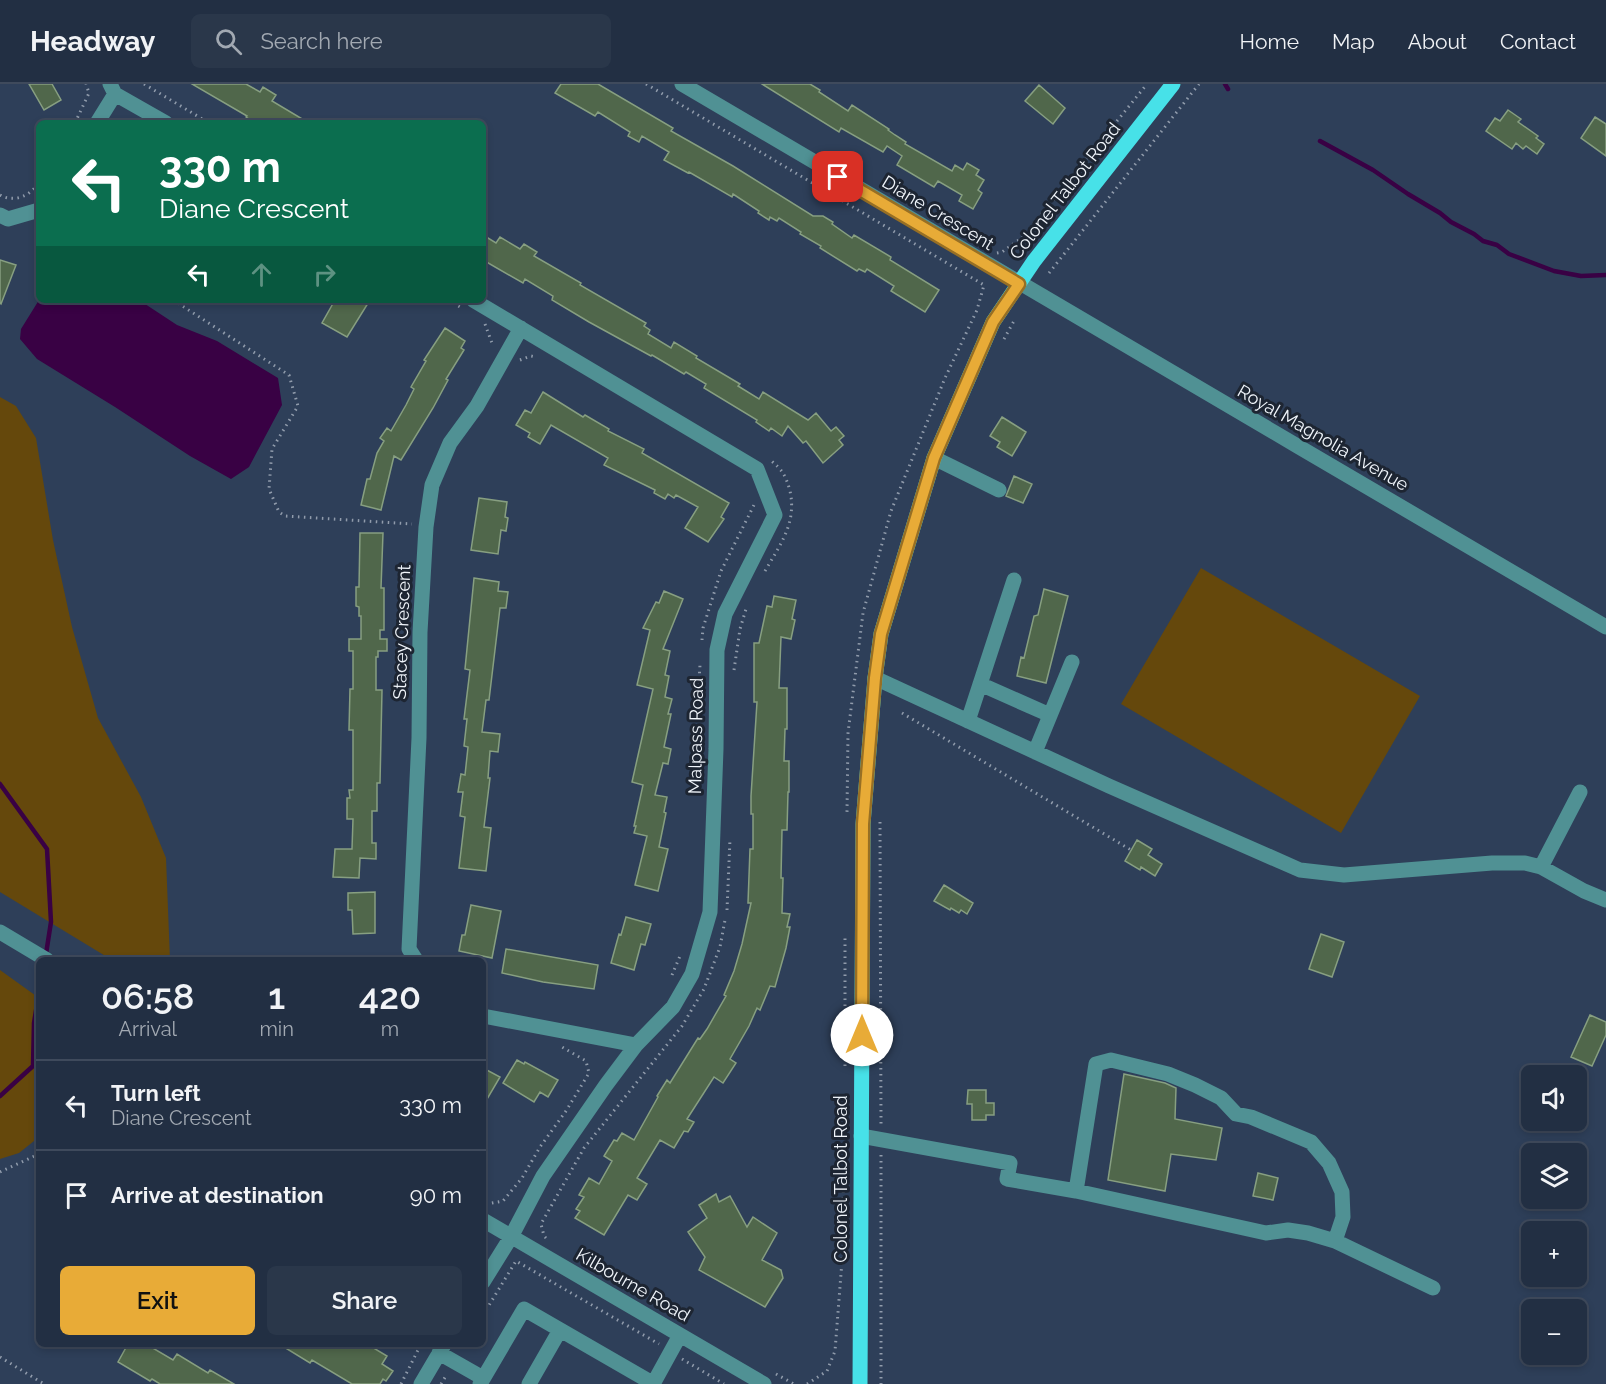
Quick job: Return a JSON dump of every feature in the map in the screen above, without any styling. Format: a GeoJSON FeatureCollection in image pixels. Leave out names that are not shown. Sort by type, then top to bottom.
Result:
{"type":"FeatureCollection","features":[{"type":"Feature","properties":{"kind":"main road","name":"Colonel Talbot Road"},"geometry":{"type":"LineString","coordinates":[[860,1384],[863,824],[875,678],[881,634],[934,458],[993,322],[1034,261],[1173,84]]}},
{"type":"Feature","properties":{"kind":"street","name":"Diane Crescent"},"geometry":{"type":"LineString","coordinates":[[682,84],[1019,284]]}},
{"type":"Feature","properties":{"kind":"street"},"geometry":{"type":"LineString","coordinates":[[98,120],[112,89],[161,120]]}},
{"type":"Feature","properties":{"kind":"street"},"geometry":{"type":"LineString","coordinates":[[0,215],[8,219],[36,211]]}},
{"type":"Feature","properties":{"kind":"street","name":"Royal Magnolia Avenue"},"geometry":{"type":"LineString","coordinates":[[1019,284],[1606,627]]}},
{"type":"Feature","properties":{"kind":"street","name":"Malpass Road"},"geometry":{"type":"LineString","coordinates":[[470,306],[521,328],[758,469],[774,515],[725,614],[717,650],[716,761],[710,912],[692,974],[673,1007],[636,1045],[543,1176],[511,1237],[486,1277]]}},
{"type":"Feature","properties":{"kind":"street","name":"Stacey Crescent"},"geometry":{"type":"LineString","coordinates":[[414,957],[409,949],[419,738],[420,632],[426,527],[432,485],[450,443],[477,406],[521,328]]}},
{"type":"Feature","properties":{"kind":"street"},"geometry":{"type":"LineString","coordinates":[[934,458],[999,490]]}},
{"type":"Feature","properties":{"kind":"street"},"geometry":{"type":"LineString","coordinates":[[968,721],[1014,580]]}},
{"type":"Feature","properties":{"kind":"street"},"geometry":{"type":"LineString","coordinates":[[1035,752],[1072,662]]}},
{"type":"Feature","properties":{"kind":"street"},"geometry":{"type":"LineString","coordinates":[[875,678],[1109,786],[1300,870],[1344,875],[1492,863],[1525,863],[1541,867],[1584,891],[1606,900]]}},
{"type":"Feature","properties":{"kind":"street"},"geometry":{"type":"LineString","coordinates":[[980,684],[1050,715]]}},
{"type":"Feature","properties":{"kind":"street"},"geometry":{"type":"LineString","coordinates":[[1541,867],[1580,792]]}},
{"type":"Feature","properties":{"kind":"street"},"geometry":{"type":"LineString","coordinates":[[0,932],[42,957]]}},
{"type":"Feature","properties":{"kind":"street"},"geometry":{"type":"LineString","coordinates":[[486,1017],[636,1045]]}},
{"type":"Feature","properties":{"kind":"street"},"geometry":{"type":"LineString","coordinates":[[1076,1191],[1096,1064],[1111,1060],[1177,1078],[1221,1098],[1236,1114],[1251,1117],[1311,1142],[1329,1163],[1342,1192],[1343,1217],[1335,1241]]}},
{"type":"Feature","properties":{"kind":"street"},"geometry":{"type":"LineString","coordinates":[[861,1136],[1010,1163],[1007,1179],[1076,1191],[1266,1233],[1288,1230],[1308,1233],[1335,1241],[1433,1288]]}},
{"type":"Feature","properties":{"kind":"street","name":"Kilbourne Road"},"geometry":{"type":"LineString","coordinates":[[486,1222],[680,1335],[769,1378]]}},
{"type":"Feature","properties":{"kind":"street"},"geometry":{"type":"LineString","coordinates":[[421,1384],[441,1347],[482,1381],[524,1309],[653,1384],[680,1335]]}},
{"type":"Feature","properties":{"kind":"street"},"geometry":{"type":"LineString","coordinates":[[529,1384],[560,1330]]}},
{"type":"Feature","properties":{"kind":"path"},"geometry":{"type":"LineString","coordinates":[[76,120],[89,93],[86,84]]}},
{"type":"Feature","properties":{"kind":"path"},"geometry":{"type":"LineString","coordinates":[[144,84],[204,120]]}},
{"type":"Feature","properties":{"kind":"path"},"geometry":{"type":"LineString","coordinates":[[646,84],[984,285]]}},
{"type":"Feature","properties":{"kind":"path"},"geometry":{"type":"LineString","coordinates":[[1002,252],[1023,237],[1147,84]]}},
{"type":"Feature","properties":{"kind":"path"},"geometry":{"type":"LineString","coordinates":[[1049,273],[1198,84]]}},
{"type":"Feature","properties":{"kind":"path"},"geometry":{"type":"LineString","coordinates":[[0,195],[4,198],[20,199],[36,188]]}},
{"type":"Feature","properties":{"kind":"path"},"geometry":{"type":"LineString","coordinates":[[178,303],[289,375],[298,406],[272,449],[269,489],[279,512],[285,516],[412,524]]}},
{"type":"Feature","properties":{"kind":"path"},"geometry":{"type":"LineString","coordinates":[[1004,340],[1015,319]]}},
{"type":"Feature","properties":{"kind":"path"},"geometry":{"type":"LineString","coordinates":[[484,322],[495,351]]}},
{"type":"Feature","properties":{"kind":"path"},"geometry":{"type":"LineString","coordinates":[[520,360],[531,356],[540,358]]}},
{"type":"Feature","properties":{"kind":"path"},"geometry":{"type":"LineString","coordinates":[[763,455],[773,461],[786,477],[792,499],[792,517],[783,540],[766,571]]}},
{"type":"Feature","properties":{"kind":"path"},"geometry":{"type":"LineString","coordinates":[[701,648],[703,628],[721,571],[757,500]]}},
{"type":"Feature","properties":{"kind":"path"},"geometry":{"type":"LineString","coordinates":[[734,675],[740,629],[748,602]]}},
{"type":"Feature","properties":{"kind":"path"},"geometry":{"type":"LineString","coordinates":[[698,791],[695,745],[701,658]]}},
{"type":"Feature","properties":{"kind":"path"},"geometry":{"type":"LineString","coordinates":[[902,713],[1131,850]]}},
{"type":"Feature","properties":{"kind":"path"},"geometry":{"type":"LineString","coordinates":[[880,813],[882,1384]]}},
{"type":"Feature","properties":{"kind":"path"},"geometry":{"type":"LineString","coordinates":[[551,1242],[544,1236],[542,1224],[584,1148],[682,1026],[704,989],[720,947],[728,902],[730,830]]}},
{"type":"Feature","properties":{"kind":"path"},"geometry":{"type":"LineString","coordinates":[[670,982],[681,953]]}},
{"type":"Feature","properties":{"kind":"path"},"geometry":{"type":"LineString","coordinates":[[486,1204],[503,1201],[522,1178],[589,1073],[586,1061],[562,1047]]}},
{"type":"Feature","properties":{"kind":"path"},"geometry":{"type":"LineString","coordinates":[[0,1172],[36,1155]]}},
{"type":"Feature","properties":{"kind":"path"},"geometry":{"type":"LineString","coordinates":[[486,1310],[516,1262],[665,1347]]}},
{"type":"Feature","properties":{"kind":"path"},"geometry":{"type":"LineString","coordinates":[[401,1384],[418,1347]]}},
{"type":"Feature","properties":{"kind":"path"},"geometry":{"type":"LineString","coordinates":[[0,1357],[44,1384]]}},
{"type":"Feature","properties":{"kind":"path"},"geometry":{"type":"LineString","coordinates":[[680,1358],[724,1384]]}},
{"type":"Feature","properties":{"kind":"path"},"geometry":{"type":"LineString","coordinates":[[769,1378],[794,1384]]}},
{"type":"Feature","properties":{"kind":"shaded area"},"geometry":{"type":"Polygon","coordinates":[[[37,303],[144,303],[177,325],[217,341],[278,378],[282,405],[249,467],[231,479],[190,456],[37,359],[20,339],[21,329],[37,303]]]}},
{"type":"Feature","properties":{"kind":"shaded area"},"geometry":{"type":"Polygon","coordinates":[[[0,397],[16,406],[36,438],[53,540],[72,627],[98,718],[141,797],[166,858],[170,957],[107,957],[0,892],[0,397]]]}},
{"type":"Feature","properties":{"kind":"shaded area"},"geometry":{"type":"Polygon","coordinates":[[[1201,568],[1420,696],[1341,833],[1121,704],[1201,568]]]}},
{"type":"Feature","properties":{"kind":"shaded area"},"geometry":{"type":"Polygon","coordinates":[[[0,970],[36,996],[36,1139],[19,1153],[0,1159],[0,970]]]}},
{"type":"Feature","properties":{"kind":"building"},"geometry":{"type":"Polygon","coordinates":[[[29,84],[52,84],[61,100],[44,110],[29,84]]]}},
{"type":"Feature","properties":{"kind":"building"},"geometry":{"type":"Polygon","coordinates":[[[192,84],[246,84],[260,92],[263,87],[276,95],[272,101],[304,120],[250,120],[192,84]]]}},
{"type":"Feature","properties":{"kind":"building"},"geometry":{"type":"Polygon","coordinates":[[[561,84],[598,84],[673,128],[671,131],[733,166],[813,216],[823,216],[852,238],[854,235],[891,257],[890,260],[939,290],[925,312],[891,291],[894,286],[867,269],[865,272],[859,269],[857,271],[779,218],[777,221],[770,217],[769,220],[733,194],[732,197],[664,160],[669,152],[642,136],[639,142],[628,136],[630,132],[598,112],[595,116],[555,93],[561,84]]]}},
{"type":"Feature","properties":{"kind":"building"},"geometry":{"type":"Polygon","coordinates":[[[762,84],[810,84],[848,111],[852,105],[889,129],[906,142],[905,144],[952,171],[955,165],[963,170],[967,163],[979,170],[976,175],[984,180],[978,190],[982,193],[973,209],[959,201],[962,195],[938,181],[934,187],[897,165],[902,156],[887,146],[883,152],[841,128],[839,132],[762,84]]]}},
{"type":"Feature","properties":{"kind":"building"},"geometry":{"type":"Polygon","coordinates":[[[1039,85],[1065,108],[1053,124],[1025,101],[1039,85]]]}},
{"type":"Feature","properties":{"kind":"building"},"geometry":{"type":"Polygon","coordinates":[[[1508,110],[1521,119],[1518,122],[1538,136],[1536,138],[1544,144],[1537,154],[1526,146],[1523,149],[1516,143],[1512,149],[1486,131],[1495,118],[1500,121],[1508,110]]]}},
{"type":"Feature","properties":{"kind":"building"},"geometry":{"type":"Polygon","coordinates":[[[1595,117],[1606,124],[1606,156],[1581,138],[1595,117]]]}},
{"type":"Feature","properties":{"kind":"building"},"geometry":{"type":"Polygon","coordinates":[[[486,237],[496,243],[500,237],[520,249],[524,244],[537,252],[534,256],[646,323],[644,326],[650,330],[648,334],[671,348],[674,342],[740,384],[738,386],[759,399],[763,392],[808,420],[816,413],[831,431],[836,427],[844,436],[839,440],[843,445],[823,463],[806,441],[803,443],[788,426],[782,436],[771,428],[769,431],[756,422],[757,420],[704,388],[706,384],[589,322],[552,300],[553,296],[525,279],[523,283],[486,262],[486,237]]]}},
{"type":"Feature","properties":{"kind":"building"},"geometry":{"type":"Polygon","coordinates":[[[0,260],[16,265],[1,304],[0,303],[0,260]]]}},
{"type":"Feature","properties":{"kind":"building"},"geometry":{"type":"Polygon","coordinates":[[[333,303],[368,303],[347,337],[322,323],[333,303]]]}},
{"type":"Feature","properties":{"kind":"building"},"geometry":{"type":"Polygon","coordinates":[[[445,328],[465,341],[461,348],[464,350],[446,379],[448,380],[433,408],[401,460],[394,456],[381,510],[361,505],[367,479],[370,479],[377,453],[384,441],[380,438],[387,428],[391,431],[414,389],[411,387],[426,361],[424,360],[445,328]]]}},
{"type":"Feature","properties":{"kind":"building"},"geometry":{"type":"Polygon","coordinates":[[[543,392],[583,417],[585,415],[609,429],[608,431],[644,449],[642,453],[729,503],[721,517],[724,519],[708,542],[685,528],[698,507],[676,495],[674,498],[668,494],[665,499],[654,493],[655,490],[604,465],[608,458],[551,425],[540,444],[528,437],[530,433],[516,425],[525,410],[531,413],[543,392]]]}},
{"type":"Feature","properties":{"kind":"building"},"geometry":{"type":"Polygon","coordinates":[[[1002,417],[1026,432],[1012,456],[997,447],[1000,442],[990,436],[1002,417]]]}},
{"type":"Feature","properties":{"kind":"building"},"geometry":{"type":"Polygon","coordinates":[[[1014,476],[1032,484],[1023,503],[1006,496],[1014,476]]]}},
{"type":"Feature","properties":{"kind":"building"},"geometry":{"type":"Polygon","coordinates":[[[479,498],[507,502],[506,531],[501,530],[498,554],[471,550],[479,498]]]}},
{"type":"Feature","properties":{"kind":"building"},"geometry":{"type":"Polygon","coordinates":[[[360,533],[383,533],[381,588],[384,588],[384,630],[380,630],[380,639],[387,639],[387,651],[378,651],[378,657],[376,657],[376,690],[382,690],[380,783],[377,783],[377,811],[372,811],[372,843],[376,843],[376,859],[360,858],[359,878],[333,877],[335,849],[352,849],[353,819],[347,819],[347,798],[350,798],[349,790],[353,790],[353,730],[349,730],[350,689],[353,689],[353,651],[349,651],[349,639],[361,639],[361,616],[359,616],[359,607],[356,606],[356,587],[359,587],[360,533]]]}},
{"type":"Feature","properties":{"kind":"building"},"geometry":{"type":"Polygon","coordinates":[[[474,578],[499,582],[498,591],[508,592],[506,608],[500,608],[489,700],[486,700],[482,732],[500,734],[498,752],[490,751],[488,778],[490,778],[484,827],[491,828],[486,871],[459,868],[465,817],[460,816],[463,792],[458,792],[461,774],[465,775],[468,747],[464,746],[467,719],[464,719],[470,670],[465,669],[474,578]]]}},
{"type":"Feature","properties":{"kind":"building"},"geometry":{"type":"Polygon","coordinates":[[[1044,589],[1068,596],[1046,683],[1017,676],[1021,657],[1024,658],[1034,616],[1038,615],[1044,589]]]}},
{"type":"Feature","properties":{"kind":"building"},"geometry":{"type":"Polygon","coordinates":[[[664,591],[683,599],[663,649],[670,651],[665,675],[669,676],[665,697],[672,699],[664,747],[671,749],[668,764],[663,763],[655,795],[667,797],[659,847],[668,849],[658,891],[635,885],[647,836],[634,833],[643,785],[632,782],[653,689],[637,685],[650,630],[643,628],[664,591]]]}},
{"type":"Feature","properties":{"kind":"building"},"geometry":{"type":"Polygon","coordinates":[[[774,596],[796,600],[791,639],[781,637],[779,688],[787,688],[784,761],[789,761],[787,830],[782,830],[781,878],[783,878],[782,913],[790,914],[786,948],[775,987],[770,986],[760,1010],[757,1008],[730,1059],[736,1063],[723,1083],[714,1077],[687,1119],[694,1122],[688,1132],[684,1131],[674,1148],[660,1140],[637,1178],[647,1184],[637,1200],[628,1195],[604,1235],[575,1218],[580,1211],[576,1209],[584,1197],[579,1195],[589,1178],[599,1184],[612,1161],[604,1156],[614,1140],[617,1141],[622,1133],[634,1140],[667,1080],[670,1083],[698,1038],[700,1039],[707,1029],[726,996],[724,995],[742,944],[751,903],[748,903],[750,849],[753,849],[751,796],[757,702],[754,702],[754,643],[759,643],[767,606],[772,607],[774,596]]]}},
{"type":"Feature","properties":{"kind":"building"},"geometry":{"type":"Polygon","coordinates":[[[1137,840],[1152,849],[1148,855],[1162,864],[1155,876],[1125,861],[1137,840]]]}},
{"type":"Feature","properties":{"kind":"building"},"geometry":{"type":"Polygon","coordinates":[[[944,885],[973,903],[967,914],[961,910],[959,913],[951,908],[950,910],[934,901],[944,885]]]}},
{"type":"Feature","properties":{"kind":"building"},"geometry":{"type":"Polygon","coordinates":[[[375,892],[375,933],[353,934],[352,910],[348,910],[348,893],[375,892]]]}},
{"type":"Feature","properties":{"kind":"building"},"geometry":{"type":"Polygon","coordinates":[[[471,905],[501,911],[492,958],[459,951],[471,905]]]}},
{"type":"Feature","properties":{"kind":"building"},"geometry":{"type":"Polygon","coordinates":[[[626,917],[651,924],[645,945],[641,944],[634,970],[611,963],[626,917]]]}},
{"type":"Feature","properties":{"kind":"building"},"geometry":{"type":"Polygon","coordinates":[[[1321,934],[1344,942],[1332,977],[1309,969],[1321,934]]]}},
{"type":"Feature","properties":{"kind":"building"},"geometry":{"type":"Polygon","coordinates":[[[506,949],[598,965],[594,989],[543,982],[502,973],[506,949]]]}},
{"type":"Feature","properties":{"kind":"building"},"geometry":{"type":"Polygon","coordinates":[[[1590,1015],[1606,1022],[1606,1035],[1592,1066],[1571,1057],[1590,1015]]]}},
{"type":"Feature","properties":{"kind":"building"},"geometry":{"type":"Polygon","coordinates":[[[517,1060],[558,1080],[548,1097],[540,1092],[534,1102],[503,1083],[517,1060]]]}},
{"type":"Feature","properties":{"kind":"building"},"geometry":{"type":"Polygon","coordinates":[[[486,1070],[500,1077],[486,1101],[486,1070]]]}},
{"type":"Feature","properties":{"kind":"building"},"geometry":{"type":"Polygon","coordinates":[[[1124,1074],[1165,1083],[1176,1088],[1175,1119],[1222,1128],[1216,1160],[1171,1154],[1165,1191],[1108,1180],[1124,1074]]]}},
{"type":"Feature","properties":{"kind":"building"},"geometry":{"type":"Polygon","coordinates":[[[968,1090],[986,1090],[986,1103],[994,1103],[994,1115],[986,1115],[986,1120],[972,1120],[972,1104],[967,1104],[968,1090]]]}},
{"type":"Feature","properties":{"kind":"building"},"geometry":{"type":"Polygon","coordinates":[[[1258,1173],[1278,1178],[1273,1200],[1253,1196],[1258,1173]]]}},
{"type":"Feature","properties":{"kind":"building"},"geometry":{"type":"Polygon","coordinates":[[[716,1194],[719,1202],[730,1196],[747,1227],[753,1217],[777,1233],[762,1260],[781,1270],[783,1278],[765,1307],[699,1270],[705,1257],[688,1232],[707,1218],[699,1205],[716,1194]]]}},
{"type":"Feature","properties":{"kind":"building"},"geometry":{"type":"Polygon","coordinates":[[[126,1347],[151,1347],[173,1360],[177,1354],[208,1373],[210,1370],[234,1384],[160,1384],[152,1379],[150,1381],[118,1362],[126,1347]]]}},
{"type":"Feature","properties":{"kind":"building"},"geometry":{"type":"Polygon","coordinates":[[[284,1347],[372,1347],[387,1356],[382,1364],[393,1371],[386,1381],[383,1379],[380,1384],[352,1384],[312,1360],[310,1363],[284,1347]]]}},
{"type":"Feature","properties":{"kind":"waterway"},"geometry":{"type":"LineString","coordinates":[[1225,84],[1228,89]]}},
{"type":"Feature","properties":{"kind":"waterway"},"geometry":{"type":"LineString","coordinates":[[1320,141],[1373,170],[1451,222],[1483,241],[1497,245],[1509,254],[1554,271],[1581,276],[1606,275]]}},
{"type":"Feature","properties":{"kind":"waterway"},"geometry":{"type":"LineString","coordinates":[[0,784],[47,849],[51,922],[46,954]]}},
{"type":"Feature","properties":{"kind":"waterway"},"geometry":{"type":"LineString","coordinates":[[0,1096],[33,1066],[36,1011]]}},
{"type":"Feature","properties":{"kind":"route"},"geometry":{"type":"LineString","coordinates":[[838,177],[1019,284],[993,322],[934,458],[881,634],[875,678],[863,824],[862,1035]]}}]}
